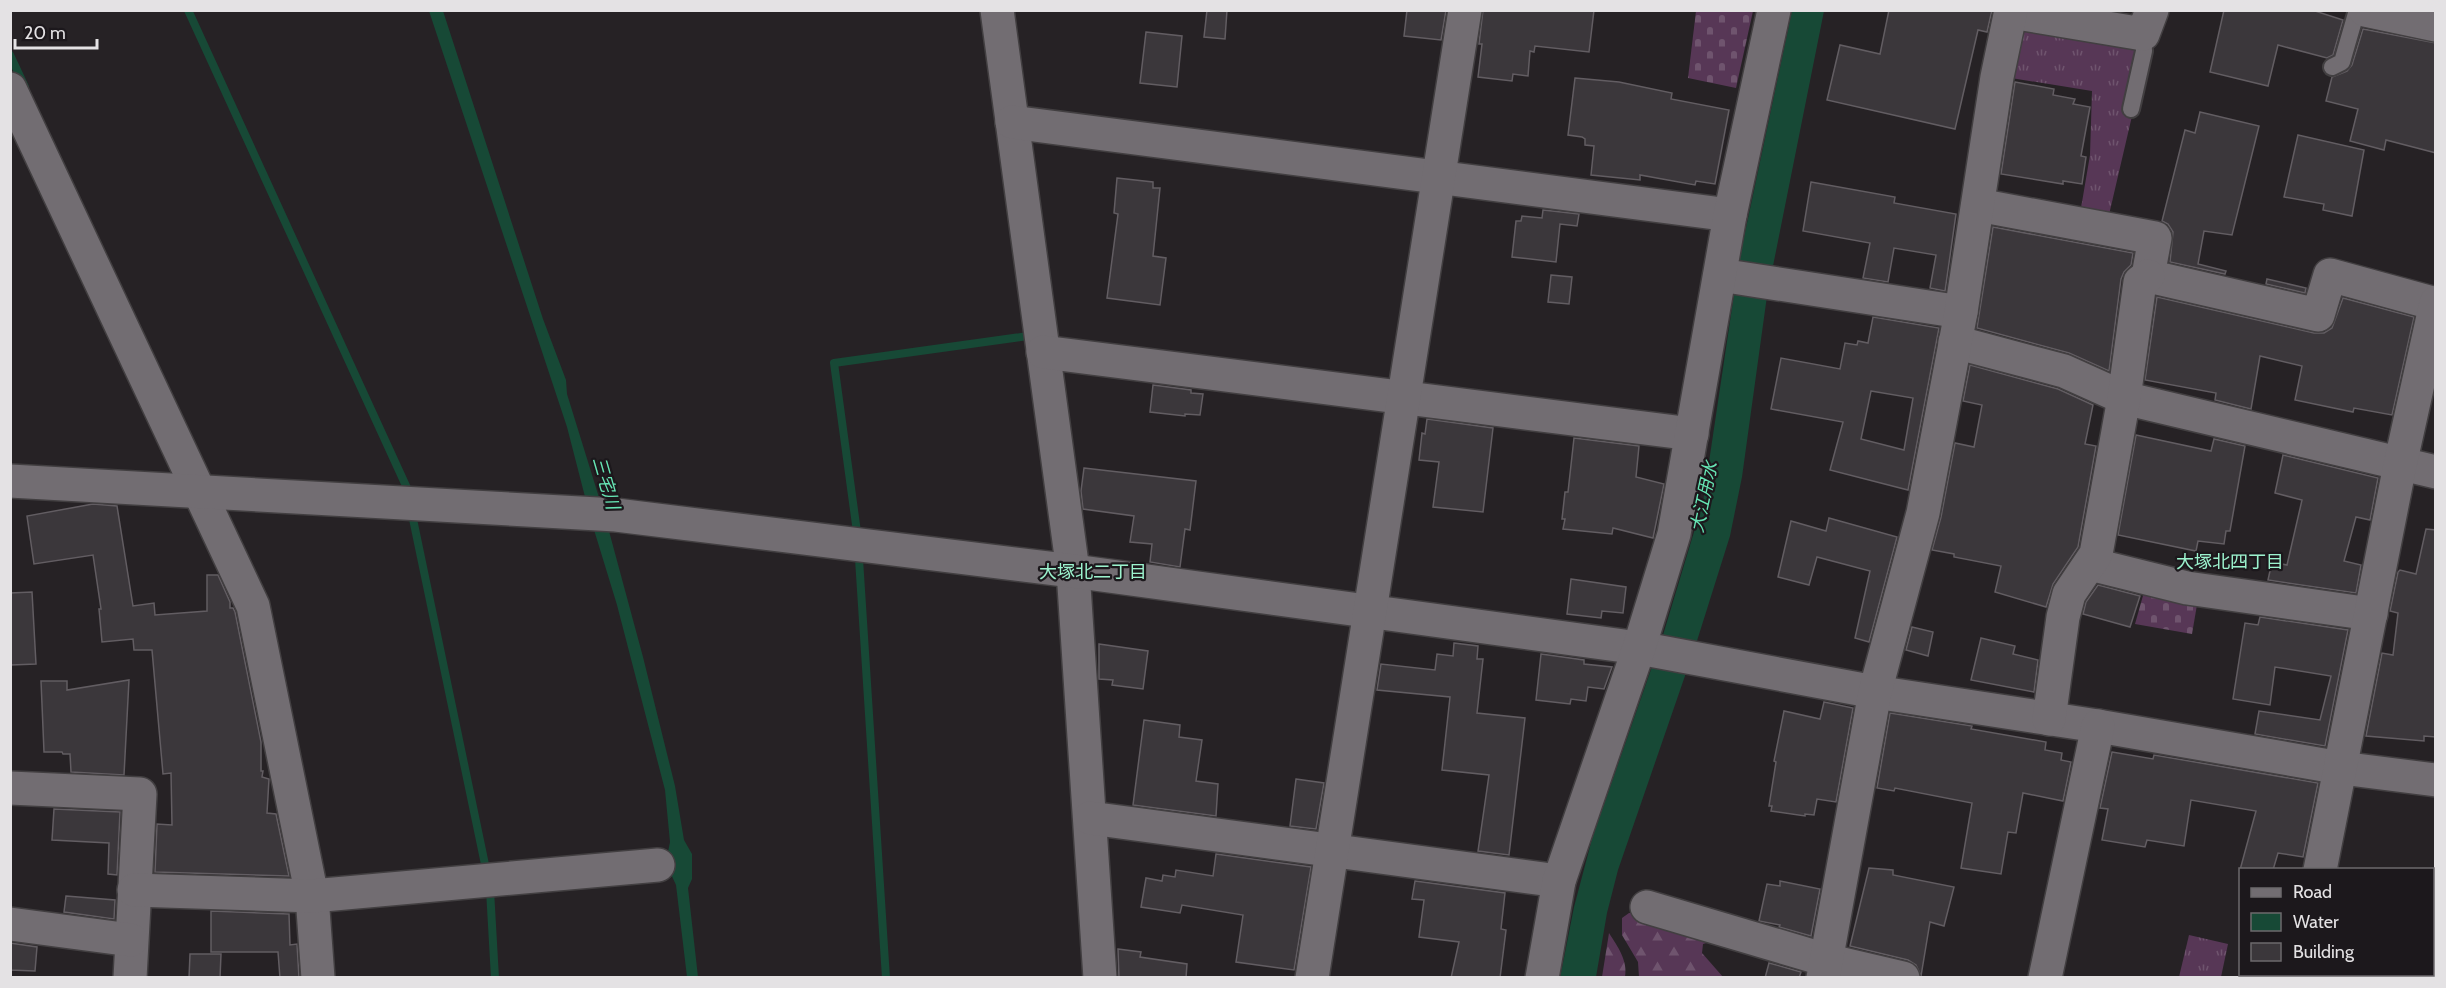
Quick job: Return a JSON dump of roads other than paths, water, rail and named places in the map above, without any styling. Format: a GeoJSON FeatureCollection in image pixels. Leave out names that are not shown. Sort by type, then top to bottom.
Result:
{"type":"FeatureCollection","features":[{"type":"Feature","properties":{"kind":"street"},"geometry":{"type":"LineString","coordinates":[[997,10],[1073,571],[1100,978]]}},
{"type":"Feature","properties":{"kind":"street"},"geometry":{"type":"LineString","coordinates":[[1312,978],[1465,10]]}},
{"type":"Feature","properties":{"kind":"street"},"geometry":{"type":"LineString","coordinates":[[1542,978],[1559,881],[1647,650],[1674,534],[1692,434],[1726,276],[1730,215],[1774,10]]}},
{"type":"Feature","properties":{"kind":"street"},"geometry":{"type":"LineString","coordinates":[[2365,10],[2436,25]]}},
{"type":"Feature","properties":{"kind":"street"},"geometry":{"type":"LineString","coordinates":[[1825,969],[1875,692],[1923,513],[1958,327],[1997,77],[2011,11],[2147,22]]}},
{"type":"Feature","properties":{"kind":"street"},"geometry":{"type":"LineString","coordinates":[[10,89],[252,606],[312,896],[318,978]]}},
{"type":"Feature","properties":{"kind":"street"},"geometry":{"type":"LineString","coordinates":[[1012,122],[1730,215]]}},
{"type":"Feature","properties":{"kind":"street"},"geometry":{"type":"LineString","coordinates":[[1978,205],[2155,238],[2148,276],[2140,282],[2124,398],[2096,554],[2069,594],[2063,617],[2049,718]]}},
{"type":"Feature","properties":{"kind":"street"},"geometry":{"type":"LineString","coordinates":[[2148,276],[2318,315],[2330,275],[2436,303],[2400,465],[2320,868]]}},
{"type":"Feature","properties":{"kind":"street"},"geometry":{"type":"LineString","coordinates":[[1726,276],[1775,283],[1958,327],[2124,398],[2436,472]]}},
{"type":"Feature","properties":{"kind":"street"},"geometry":{"type":"LineString","coordinates":[[1043,352],[1692,434]]}},
{"type":"Feature","properties":{"kind":"street"},"geometry":{"type":"LineString","coordinates":[[10,481],[615,515],[1073,571],[1647,650],[1875,692],[2049,718],[2341,768],[2436,780]]}},
{"type":"Feature","properties":{"kind":"street"},"geometry":{"type":"LineString","coordinates":[[2090,564],[2187,588],[2371,614]]}},
{"type":"Feature","properties":{"kind":"street"},"geometry":{"type":"LineString","coordinates":[[2045,978],[2098,726]]}},
{"type":"Feature","properties":{"kind":"street"},"geometry":{"type":"LineString","coordinates":[[10,788],[140,794],[130,978]]}},
{"type":"Feature","properties":{"kind":"street"},"geometry":{"type":"LineString","coordinates":[[1090,819],[1559,881]]}},
{"type":"Feature","properties":{"kind":"street"},"geometry":{"type":"LineString","coordinates":[[134,891],[312,896],[658,865]]}},
{"type":"Feature","properties":{"kind":"street"},"geometry":{"type":"LineString","coordinates":[[1647,907],[1825,969],[1903,978]]}},
{"type":"Feature","properties":{"kind":"street"},"geometry":{"type":"LineString","coordinates":[[10,924],[131,940]]}},
{"type":"Feature","properties":{"kind":"lane"},"geometry":{"type":"LineString","coordinates":[[2332,67],[2342,62],[2357,10]]}},
{"type":"Feature","properties":{"kind":"lane"},"geometry":{"type":"LineString","coordinates":[[2131,109],[2144,51],[2147,22]]}},
{"type":"Feature","properties":{"kind":"water"},"geometry":{"type":"Polygon","coordinates":[[[429,11],[443,11],[543,319],[566,380],[567,394],[606,520],[675,786],[684,840],[692,854],[692,879],[688,888],[698,977],[687,977],[676,885],[667,857],[670,842],[665,790],[617,605],[591,520],[567,427],[429,11]]]}},
{"type":"Feature","properties":{"kind":"water","name":"大江用水"},"geometry":{"type":"Polygon","coordinates":[[[1792,11],[1824,11],[1767,296],[1742,477],[1730,536],[1696,644],[1618,870],[1607,913],[1596,977],[1560,978],[1574,907],[1592,839],[1663,635],[1703,502],[1739,261],[1792,11]]]}},
{"type":"Feature","properties":{"kind":"waterway"},"geometry":{"type":"LineString","coordinates":[[188,10],[407,488]]}},
{"type":"Feature","properties":{"kind":"waterway"},"geometry":{"type":"LineString","coordinates":[[10,55],[25,87]]}},
{"type":"Feature","properties":{"kind":"waterway"},"geometry":{"type":"LineString","coordinates":[[857,532],[834,363],[1028,336]]}},
{"type":"Feature","properties":{"kind":"waterway"},"geometry":{"type":"LineString","coordinates":[[413,519],[487,874]]}},
{"type":"Feature","properties":{"kind":"waterway"},"geometry":{"type":"LineString","coordinates":[[859,559],[886,978]]}},
{"type":"Feature","properties":{"kind":"waterway"},"geometry":{"type":"LineString","coordinates":[[490,890],[495,978]]}},
{"type":"Feature","properties":{"kind":"district","name":"大塚北四丁目"},"geometry":{"type":"Point","coordinates":[2230,562]}},
{"type":"Feature","properties":{"kind":"district","name":"大塚北二丁目"},"geometry":{"type":"Point","coordinates":[1093,572]}},
{"type":"Feature","properties":{"kind":"water label","name":"三宅川"},"geometry":{"type":"Point","coordinates":[606,483]}}]}
